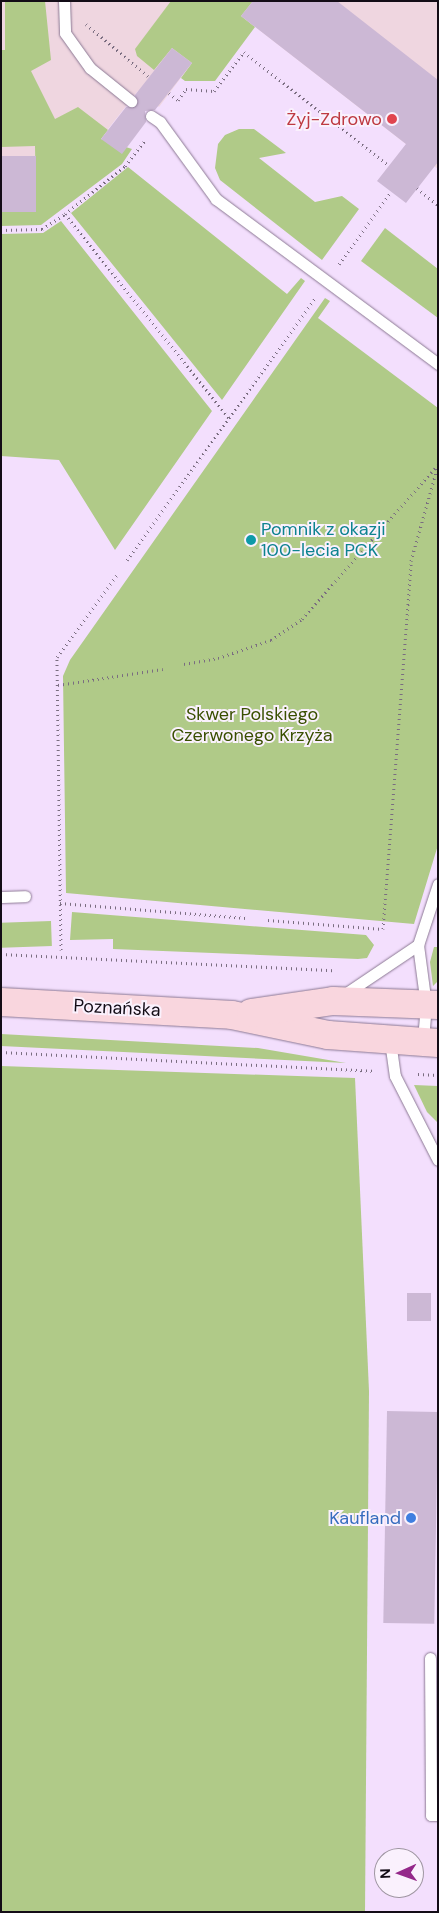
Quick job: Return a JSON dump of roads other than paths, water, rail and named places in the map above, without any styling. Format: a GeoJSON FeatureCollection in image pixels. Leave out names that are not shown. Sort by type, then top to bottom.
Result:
{"type":"FeatureCollection","features":[{"type":"Feature","properties":{"kind":"main road","name":"Poznańska"},"geometry":{"type":"LineString","coordinates":[[232,1015],[334,1002],[434,1001]]}},
{"type":"Feature","properties":{"kind":"main road","name":"Poznańska"},"geometry":{"type":"LineString","coordinates":[[1,1002],[232,1015],[328,1035],[430,1043]]}},
{"type":"Feature","properties":{"kind":"lane"},"geometry":{"type":"LineString","coordinates":[[64,3],[65,33],[90,68],[130,101]]}},
{"type":"Feature","properties":{"kind":"lane"},"geometry":{"type":"LineString","coordinates":[[155,119],[216,199],[438,364]]}},
{"type":"Feature","properties":{"kind":"lane"},"geometry":{"type":"LineString","coordinates":[[430,1043],[434,1001],[418,945],[438,884]]}},
{"type":"Feature","properties":{"kind":"lane"},"geometry":{"type":"LineString","coordinates":[[1,897],[24,896]]}},
{"type":"Feature","properties":{"kind":"lane"},"geometry":{"type":"LineString","coordinates":[[334,1002],[418,945]]}},
{"type":"Feature","properties":{"kind":"lane"},"geometry":{"type":"LineString","coordinates":[[390,1041],[395,1076],[438,1160]]}},
{"type":"Feature","properties":{"kind":"lane"},"geometry":{"type":"LineString","coordinates":[[430,1658],[431,1815],[438,1815]]}},
{"type":"Feature","properties":{"kind":"place","name":"Żyj-Zdrowo"},"geometry":{"type":"Point","coordinates":[392,119]}},
{"type":"Feature","properties":{"kind":"place","name":"Pomnik z okazji 100-lecia PCK"},"geometry":{"type":"Point","coordinates":[251,540]}},
{"type":"Feature","properties":{"kind":"place","name":"Kaufland"},"geometry":{"type":"Point","coordinates":[411,1518]}},
{"type":"Feature","properties":{"kind":"park label","name":"Skwer Polskiego Czerwonego Krzyża"},"geometry":{"type":"Point","coordinates":[252,725]}}]}
